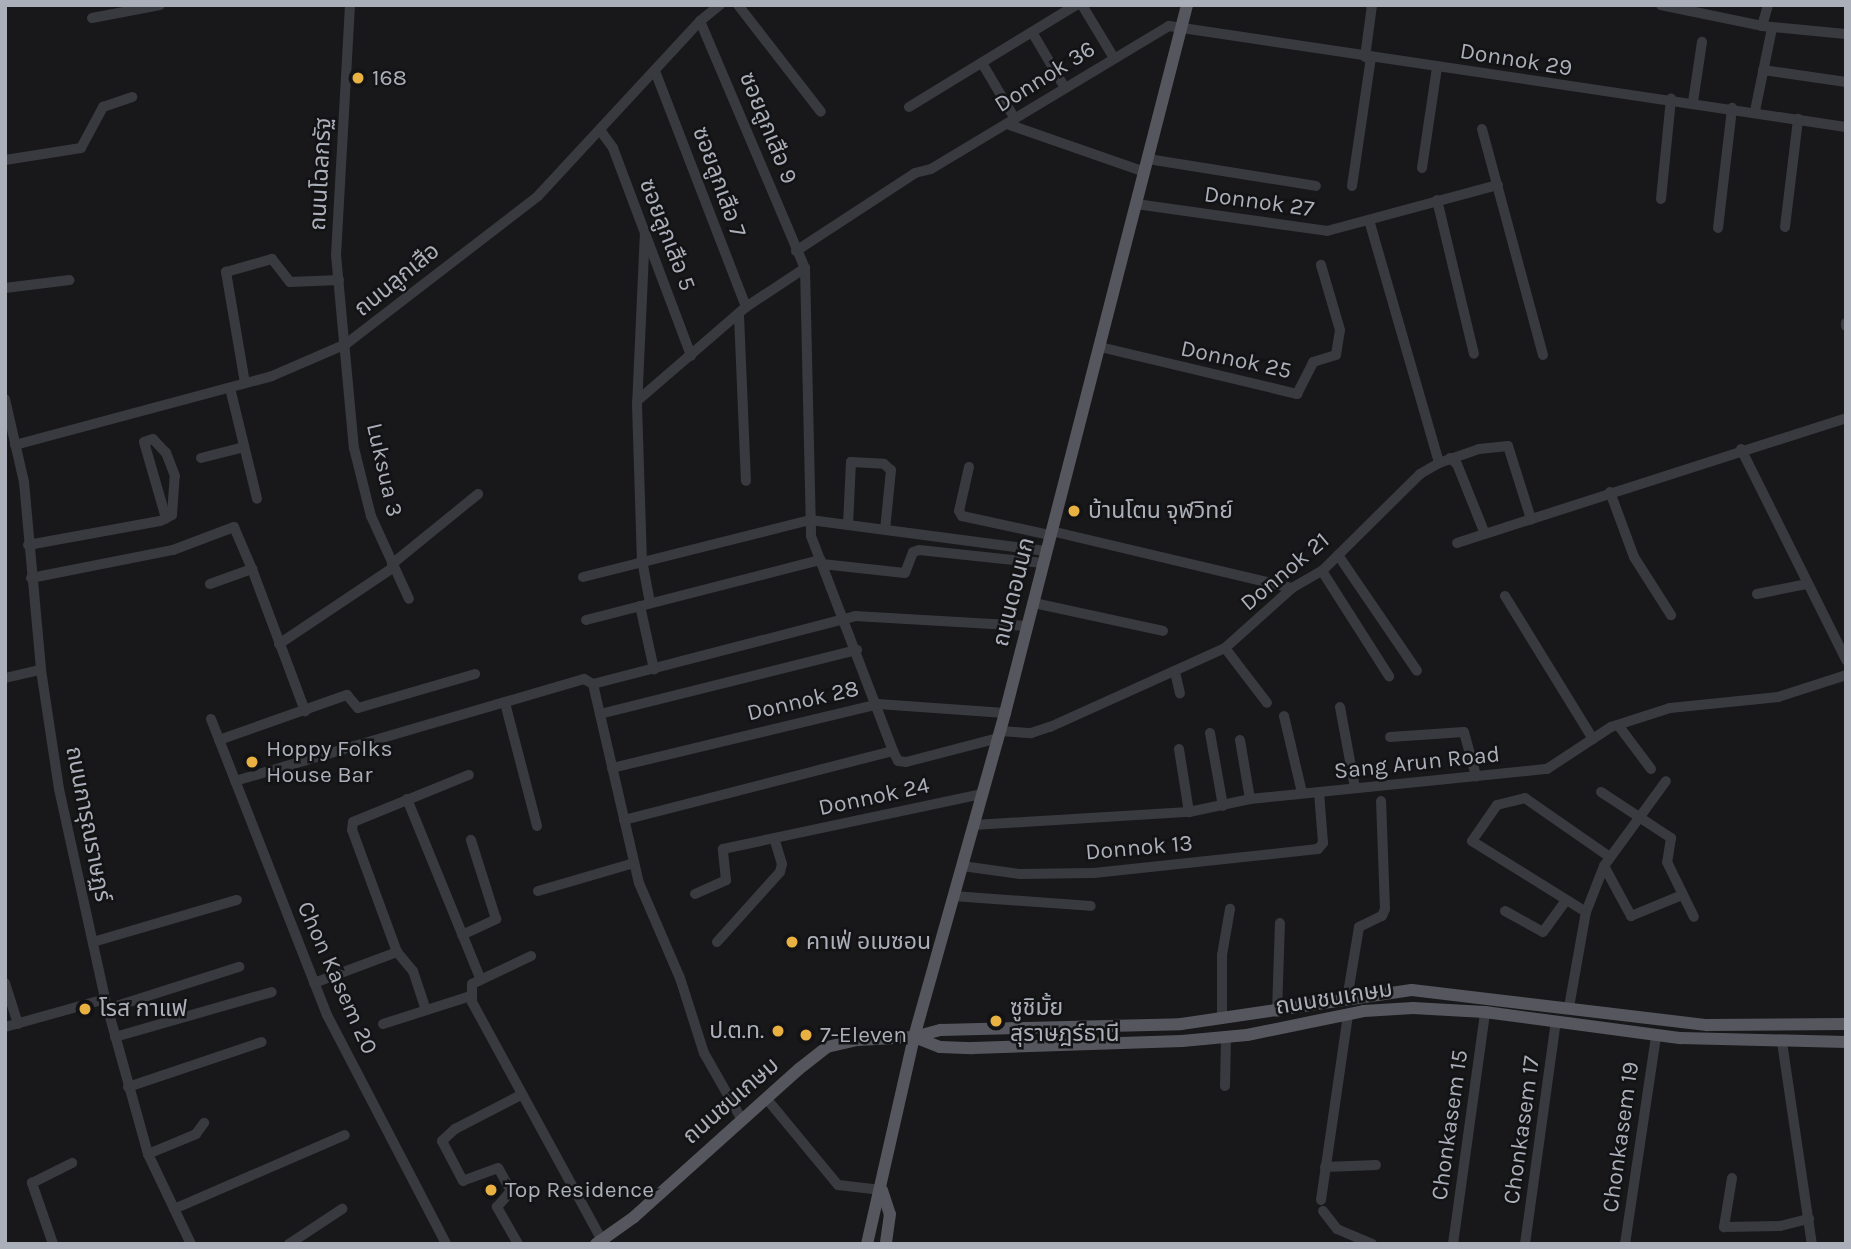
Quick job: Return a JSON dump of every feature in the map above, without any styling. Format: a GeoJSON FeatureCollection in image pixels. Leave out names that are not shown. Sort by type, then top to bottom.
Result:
{"type":"FeatureCollection","features":[{"type":"Feature","properties":{"kind":"main road","name":"ถนนดอนนก"},"geometry":{"type":"LineString","coordinates":[[867,1244],[872,1212],[882,1190],[914,1037],[1005,713],[1187,5]]}},
{"type":"Feature","properties":{"kind":"main road","name":"ถนนชนเกษม"},"geometry":{"type":"LineString","coordinates":[[599,1242],[634,1217],[741,1118],[827,1047],[857,1040],[914,1037],[941,1030],[1129,1027],[1222,1019],[1412,990],[1718,1025],[1846,1024]]}},
{"type":"Feature","properties":{"kind":"main road","name":"ถนนชนเกษม"},"geometry":{"type":"LineString","coordinates":[[914,1037],[940,1047],[973,1048],[1226,1037],[1413,1008],[1485,1012],[1656,1036],[1846,1042]]}},
{"type":"Feature","properties":{"kind":"main road","name":"ถนนดอนนก"},"geometry":{"type":"LineString","coordinates":[[882,1190],[890,1214],[886,1244]]}},
{"type":"Feature","properties":{"kind":"street"},"geometry":{"type":"LineString","coordinates":[[92,18],[160,5]]}},
{"type":"Feature","properties":{"kind":"street","name":"ถนนโฉลกรัฐ"},"geometry":{"type":"LineString","coordinates":[[346,344],[339,280],[350,5]]}},
{"type":"Feature","properties":{"kind":"street","name":"ถนนลูกเสือ"},"geometry":{"type":"LineString","coordinates":[[15,445],[230,388],[346,344],[538,197],[701,21],[720,5]]}},
{"type":"Feature","properties":{"kind":"street"},"geometry":{"type":"LineString","coordinates":[[738,5],[821,112]]}},
{"type":"Feature","properties":{"kind":"street"},"geometry":{"type":"LineString","coordinates":[[909,107],[1076,5]]}},
{"type":"Feature","properties":{"kind":"street"},"geometry":{"type":"LineString","coordinates":[[1082,5],[1114,58]]}},
{"type":"Feature","properties":{"kind":"street"},"geometry":{"type":"LineString","coordinates":[[1353,186],[1372,5]]}},
{"type":"Feature","properties":{"kind":"street"},"geometry":{"type":"LineString","coordinates":[[1661,5],[1683,7],[1767,27],[1846,34]]}},
{"type":"Feature","properties":{"kind":"street"},"geometry":{"type":"LineString","coordinates":[[1755,111],[1763,70],[1768,5]]}},
{"type":"Feature","properties":{"kind":"street","name":"ซอยลูกเสือ 9"},"geometry":{"type":"LineString","coordinates":[[701,21],[805,268]]}},
{"type":"Feature","properties":{"kind":"street","name":"Donnok 36"},"geometry":{"type":"LineString","coordinates":[[796,251],[915,173],[931,169],[1168,26],[1181,29]]}},
{"type":"Feature","properties":{"kind":"street","name":"Donnok 29"},"geometry":{"type":"LineString","coordinates":[[1181,29],[1437,68],[1671,98],[1846,127]]}},
{"type":"Feature","properties":{"kind":"street"},"geometry":{"type":"LineString","coordinates":[[1032,32],[1065,88]]}},
{"type":"Feature","properties":{"kind":"street"},"geometry":{"type":"LineString","coordinates":[[1693,102],[1702,41]]}},
{"type":"Feature","properties":{"kind":"street"},"geometry":{"type":"LineString","coordinates":[[982,63],[1011,121],[1058,144],[1146,165],[1316,186]]}},
{"type":"Feature","properties":{"kind":"street"},"geometry":{"type":"LineString","coordinates":[[1422,168],[1437,68]]}},
{"type":"Feature","properties":{"kind":"street"},"geometry":{"type":"LineString","coordinates":[[1763,70],[1846,82]]}},
{"type":"Feature","properties":{"kind":"street","name":"ซอยลูกเสือ 7"},"geometry":{"type":"LineString","coordinates":[[654,71],[742,311],[746,481]]}},
{"type":"Feature","properties":{"kind":"street"},"geometry":{"type":"LineString","coordinates":[[5,160],[81,148],[103,107],[132,97]]}},
{"type":"Feature","properties":{"kind":"street"},"geometry":{"type":"LineString","coordinates":[[1661,199],[1671,98]]}},
{"type":"Feature","properties":{"kind":"street"},"geometry":{"type":"LineString","coordinates":[[1718,228],[1732,108]]}},
{"type":"Feature","properties":{"kind":"street"},"geometry":{"type":"LineString","coordinates":[[1785,227],[1798,119]]}},
{"type":"Feature","properties":{"kind":"street"},"geometry":{"type":"LineString","coordinates":[[1482,129],[1543,355]]}},
{"type":"Feature","properties":{"kind":"street","name":"ซอยลูกเสือ 5"},"geometry":{"type":"LineString","coordinates":[[600,130],[612,148],[691,356]]}},
{"type":"Feature","properties":{"kind":"street","name":"Donnok 27"},"geometry":{"type":"LineString","coordinates":[[1136,204],[1327,231],[1498,185]]}},
{"type":"Feature","properties":{"kind":"street"},"geometry":{"type":"LineString","coordinates":[[1437,201],[1474,354]]}},
{"type":"Feature","properties":{"kind":"street"},"geometry":{"type":"LineString","coordinates":[[1369,220],[1439,463]]}},
{"type":"Feature","properties":{"kind":"street"},"geometry":{"type":"LineString","coordinates":[[645,231],[637,401],[642,560],[654,669]]}},
{"type":"Feature","properties":{"kind":"street"},"geometry":{"type":"LineString","coordinates":[[245,383],[228,293],[228,270],[272,259],[290,282],[339,280]]}},
{"type":"Feature","properties":{"kind":"street","name":"Donnok 25"},"geometry":{"type":"LineString","coordinates":[[1100,347],[1297,394],[1313,362],[1336,355],[1340,330],[1321,265]]}},
{"type":"Feature","properties":{"kind":"street"},"geometry":{"type":"LineString","coordinates":[[637,401],[742,311],[805,268]]}},
{"type":"Feature","properties":{"kind":"street"},"geometry":{"type":"LineString","coordinates":[[805,268],[810,520],[821,562],[846,620],[893,751],[898,761],[906,762],[999,734]]}},
{"type":"Feature","properties":{"kind":"street"},"geometry":{"type":"LineString","coordinates":[[5,288],[69,280]]}},
{"type":"Feature","properties":{"kind":"street","name":"Luksua 3"},"geometry":{"type":"LineString","coordinates":[[346,344],[354,449],[371,516],[409,599]]}},
{"type":"Feature","properties":{"kind":"street"},"geometry":{"type":"LineString","coordinates":[[230,388],[257,499]]}},
{"type":"Feature","properties":{"kind":"street","name":"ถนนการุณราษฏร์"},"geometry":{"type":"LineString","coordinates":[[5,399],[24,482],[41,670],[60,789],[106,1004],[148,1154],[191,1244]]}},
{"type":"Feature","properties":{"kind":"street"},"geometry":{"type":"LineString","coordinates":[[1457,543],[1741,449],[1846,418]]}},
{"type":"Feature","properties":{"kind":"street"},"geometry":{"type":"LineString","coordinates":[[28,545],[166,518],[174,510],[175,476],[166,453],[153,439],[144,442],[166,518]]}},
{"type":"Feature","properties":{"kind":"street"},"geometry":{"type":"LineString","coordinates":[[201,458],[244,446]]}},
{"type":"Feature","properties":{"kind":"street","name":"Donnok 21"},"geometry":{"type":"LineString","coordinates":[[999,734],[1037,732],[1225,649],[1292,589],[1322,571],[1420,474],[1450,458],[1508,446],[1531,519]]}},
{"type":"Feature","properties":{"kind":"street"},"geometry":{"type":"LineString","coordinates":[[1741,449],[1846,660]]}},
{"type":"Feature","properties":{"kind":"street"},"geometry":{"type":"LineString","coordinates":[[1450,458],[1457,464],[1485,534]]}},
{"type":"Feature","properties":{"kind":"street"},"geometry":{"type":"LineString","coordinates":[[848,525],[851,463],[884,464],[891,470],[885,530]]}},
{"type":"Feature","properties":{"kind":"street"},"geometry":{"type":"LineString","coordinates":[[969,467],[959,511],[962,516],[1050,533],[1292,589]]}},
{"type":"Feature","properties":{"kind":"street"},"geometry":{"type":"LineString","coordinates":[[1610,492],[1634,557],[1671,615]]}},
{"type":"Feature","properties":{"kind":"street"},"geometry":{"type":"LineString","coordinates":[[279,644],[393,566],[478,494]]}},
{"type":"Feature","properties":{"kind":"street"},"geometry":{"type":"LineString","coordinates":[[583,578],[642,560],[810,520],[1044,557]]}},
{"type":"Feature","properties":{"kind":"street"},"geometry":{"type":"LineString","coordinates":[[32,578],[173,550],[234,527],[304,710]]}},
{"type":"Feature","properties":{"kind":"street"},"geometry":{"type":"LineString","coordinates":[[586,620],[821,562],[905,573],[914,552],[919,550],[1044,557]]}},
{"type":"Feature","properties":{"kind":"street"},"geometry":{"type":"LineString","coordinates":[[1338,555],[1417,671]]}},
{"type":"Feature","properties":{"kind":"street"},"geometry":{"type":"LineString","coordinates":[[209,584],[252,569]]}},
{"type":"Feature","properties":{"kind":"street"},"geometry":{"type":"LineString","coordinates":[[1322,571],[1390,676]]}},
{"type":"Feature","properties":{"kind":"street"},"geometry":{"type":"LineString","coordinates":[[1757,594],[1806,584]]}},
{"type":"Feature","properties":{"kind":"street"},"geometry":{"type":"LineString","coordinates":[[1505,596],[1593,739]]}},
{"type":"Feature","properties":{"kind":"street"},"geometry":{"type":"LineString","coordinates":[[1034,603],[1163,631]]}},
{"type":"Feature","properties":{"kind":"street"},"geometry":{"type":"LineString","coordinates":[[235,781],[584,679],[593,684],[855,616],[1028,626]]}},
{"type":"Feature","properties":{"kind":"street"},"geometry":{"type":"LineString","coordinates":[[1225,649],[1267,703]]}},
{"type":"Feature","properties":{"kind":"street"},"geometry":{"type":"LineString","coordinates":[[600,714],[857,650]]}},
{"type":"Feature","properties":{"kind":"street"},"geometry":{"type":"LineString","coordinates":[[5,678],[41,670]]}},
{"type":"Feature","properties":{"kind":"street"},"geometry":{"type":"LineString","coordinates":[[1175,672],[1180,693]]}},
{"type":"Feature","properties":{"kind":"street"},"geometry":{"type":"LineString","coordinates":[[219,740],[347,695],[358,708],[475,674]]}},
{"type":"Feature","properties":{"kind":"street","name":"Sang Arun Road"},"geometry":{"type":"LineString","coordinates":[[974,825],[1189,812],[1250,799],[1547,769],[1618,725],[1670,708],[1778,697],[1846,675]]}},
{"type":"Feature","properties":{"kind":"street"},"geometry":{"type":"LineString","coordinates":[[593,684],[634,863],[704,1053],[741,1118]]}},
{"type":"Feature","properties":{"kind":"street"},"geometry":{"type":"LineString","coordinates":[[505,703],[537,827]]}},
{"type":"Feature","properties":{"kind":"street","name":"Donnok 28"},"geometry":{"type":"LineString","coordinates":[[612,768],[878,704],[1005,713]]}},
{"type":"Feature","properties":{"kind":"street"},"geometry":{"type":"LineString","coordinates":[[1340,707],[1355,789]]}},
{"type":"Feature","properties":{"kind":"street"},"geometry":{"type":"LineString","coordinates":[[1284,716],[1302,793]]}},
{"type":"Feature","properties":{"kind":"street","name":"Chon Kasem 20"},"geometry":{"type":"LineString","coordinates":[[211,719],[314,983],[446,1244]]}},
{"type":"Feature","properties":{"kind":"street"},"geometry":{"type":"LineString","coordinates":[[1618,725],[1651,769]]}},
{"type":"Feature","properties":{"kind":"street"},"geometry":{"type":"LineString","coordinates":[[1390,737],[1464,732],[1476,776]]}},
{"type":"Feature","properties":{"kind":"street"},"geometry":{"type":"LineString","coordinates":[[1210,733],[1223,806]]}},
{"type":"Feature","properties":{"kind":"street"},"geometry":{"type":"LineString","coordinates":[[1240,740],[1250,799]]}},
{"type":"Feature","properties":{"kind":"street"},"geometry":{"type":"LineString","coordinates":[[1179,750],[1189,812]]}},
{"type":"Feature","properties":{"kind":"street"},"geometry":{"type":"LineString","coordinates":[[624,820],[893,751]]}},
{"type":"Feature","properties":{"kind":"street"},"geometry":{"type":"LineString","coordinates":[[426,1010],[413,971],[397,952],[352,830],[353,822],[469,775]]}},
{"type":"Feature","properties":{"kind":"street"},"geometry":{"type":"LineString","coordinates":[[1569,1007],[1586,912],[1607,862],[1666,781]]}},
{"type":"Feature","properties":{"kind":"street","name":"Donnok 13"},"geometry":{"type":"LineString","coordinates":[[962,866],[1020,874],[1094,873],[1318,849],[1323,843],[1319,792]]}},
{"type":"Feature","properties":{"kind":"street"},"geometry":{"type":"LineString","coordinates":[[1601,792],[1671,838],[1667,862],[1693,917]]}},
{"type":"Feature","properties":{"kind":"street","name":"Donnok 24"},"geometry":{"type":"LineString","coordinates":[[695,894],[726,880],[723,849],[981,794]]}},
{"type":"Feature","properties":{"kind":"street"},"geometry":{"type":"LineString","coordinates":[[1586,912],[1472,841],[1497,805],[1525,798],[1607,862],[1631,916],[1682,895]]}},
{"type":"Feature","properties":{"kind":"street"},"geometry":{"type":"LineString","coordinates":[[407,799],[480,978]]}},
{"type":"Feature","properties":{"kind":"street"},"geometry":{"type":"LineString","coordinates":[[1347,999],[1359,927],[1382,916],[1385,909],[1381,801]]}},
{"type":"Feature","properties":{"kind":"street"},"geometry":{"type":"LineString","coordinates":[[717,942],[780,872],[782,864],[774,838]]}},
{"type":"Feature","properties":{"kind":"street"},"geometry":{"type":"LineString","coordinates":[[462,935],[496,919],[471,840]]}},
{"type":"Feature","properties":{"kind":"street"},"geometry":{"type":"LineString","coordinates":[[538,891],[634,863]]}},
{"type":"Feature","properties":{"kind":"street"},"geometry":{"type":"LineString","coordinates":[[953,896],[1091,906]]}},
{"type":"Feature","properties":{"kind":"street"},"geometry":{"type":"LineString","coordinates":[[93,942],[237,900]]}},
{"type":"Feature","properties":{"kind":"street"},"geometry":{"type":"LineString","coordinates":[[1505,911],[1543,932],[1566,900]]}},
{"type":"Feature","properties":{"kind":"street"},"geometry":{"type":"LineString","coordinates":[[1222,1019],[1222,955],[1230,909]]}},
{"type":"Feature","properties":{"kind":"street"},"geometry":{"type":"LineString","coordinates":[[1277,1012],[1280,923]]}},
{"type":"Feature","properties":{"kind":"street"},"geometry":{"type":"LineString","coordinates":[[314,983],[397,952]]}},
{"type":"Feature","properties":{"kind":"street"},"geometry":{"type":"LineString","coordinates":[[531,956],[480,978],[472,984],[471,996],[599,1242]]}},
{"type":"Feature","properties":{"kind":"street"},"geometry":{"type":"LineString","coordinates":[[5,1027],[106,1004],[239,967]]}},
{"type":"Feature","properties":{"kind":"street"},"geometry":{"type":"LineString","coordinates":[[5,983],[18,1024]]}},
{"type":"Feature","properties":{"kind":"street"},"geometry":{"type":"LineString","coordinates":[[115,1037],[272,992]]}},
{"type":"Feature","properties":{"kind":"street"},"geometry":{"type":"LineString","coordinates":[[383,1024],[471,996]]}},
{"type":"Feature","properties":{"kind":"street","name":"Chonkasem 15"},"geometry":{"type":"LineString","coordinates":[[1453,1244],[1485,1012]]}},
{"type":"Feature","properties":{"kind":"street"},"geometry":{"type":"LineString","coordinates":[[1321,1200],[1348,1016]]}},
{"type":"Feature","properties":{"kind":"street","name":"Chonkasem 17"},"geometry":{"type":"LineString","coordinates":[[1525,1244],[1556,1022]]}},
{"type":"Feature","properties":{"kind":"street","name":"Chonkasem 19"},"geometry":{"type":"LineString","coordinates":[[1625,1244],[1656,1036]]}},
{"type":"Feature","properties":{"kind":"street"},"geometry":{"type":"LineString","coordinates":[[1224,1086],[1226,1037]]}},
{"type":"Feature","properties":{"kind":"street"},"geometry":{"type":"LineString","coordinates":[[128,1087],[262,1042]]}},
{"type":"Feature","properties":{"kind":"street"},"geometry":{"type":"LineString","coordinates":[[1782,1042],[1812,1244]]}},
{"type":"Feature","properties":{"kind":"street"},"geometry":{"type":"LineString","coordinates":[[518,1244],[497,1207],[511,1191],[498,1168],[463,1181],[442,1141],[455,1129],[521,1095]]}},
{"type":"Feature","properties":{"kind":"street"},"geometry":{"type":"LineString","coordinates":[[766,1098],[838,1185],[882,1190]]}},
{"type":"Feature","properties":{"kind":"street"},"geometry":{"type":"LineString","coordinates":[[148,1154],[196,1134],[204,1123]]}},
{"type":"Feature","properties":{"kind":"street"},"geometry":{"type":"LineString","coordinates":[[174,1209],[345,1135]]}},
{"type":"Feature","properties":{"kind":"street"},"geometry":{"type":"LineString","coordinates":[[53,1244],[32,1182],[72,1163]]}},
{"type":"Feature","properties":{"kind":"street"},"geometry":{"type":"LineString","coordinates":[[1325,1167],[1376,1165]]}},
{"type":"Feature","properties":{"kind":"street"},"geometry":{"type":"LineString","coordinates":[[1732,1178],[1724,1227],[1780,1226],[1809,1219]]}},
{"type":"Feature","properties":{"kind":"street"},"geometry":{"type":"LineString","coordinates":[[289,1244],[342,1209]]}},
{"type":"Feature","properties":{"kind":"street"},"geometry":{"type":"LineString","coordinates":[[1323,1211],[1337,1229],[1371,1244]]}},
{"type":"Feature","properties":{"kind":"place","name":"168"},"geometry":{"type":"Point","coordinates":[358,78]}},
{"type":"Feature","properties":{"kind":"place","name":"บ้านโตน จุฬวิทย์"},"geometry":{"type":"Point","coordinates":[1074,511]}},
{"type":"Feature","properties":{"kind":"place","name":"Hoppy Folks House Bar"},"geometry":{"type":"Point","coordinates":[252,762]}},
{"type":"Feature","properties":{"kind":"place","name":"คาเฟ่ อเมซอน"},"geometry":{"type":"Point","coordinates":[792,942]}},
{"type":"Feature","properties":{"kind":"place","name":"โรส กาแฟ"},"geometry":{"type":"Point","coordinates":[85,1009]}},
{"type":"Feature","properties":{"kind":"place","name":"ซูชิมั้ย สุราษฎร์ธานี"},"geometry":{"type":"Point","coordinates":[996,1021]}},
{"type":"Feature","properties":{"kind":"place","name":"ป.ต.ท."},"geometry":{"type":"Point","coordinates":[778,1031]}},
{"type":"Feature","properties":{"kind":"place","name":"7-Eleven"},"geometry":{"type":"Point","coordinates":[806,1035]}},
{"type":"Feature","properties":{"kind":"place","name":"Top Residence"},"geometry":{"type":"Point","coordinates":[491,1190]}}]}
